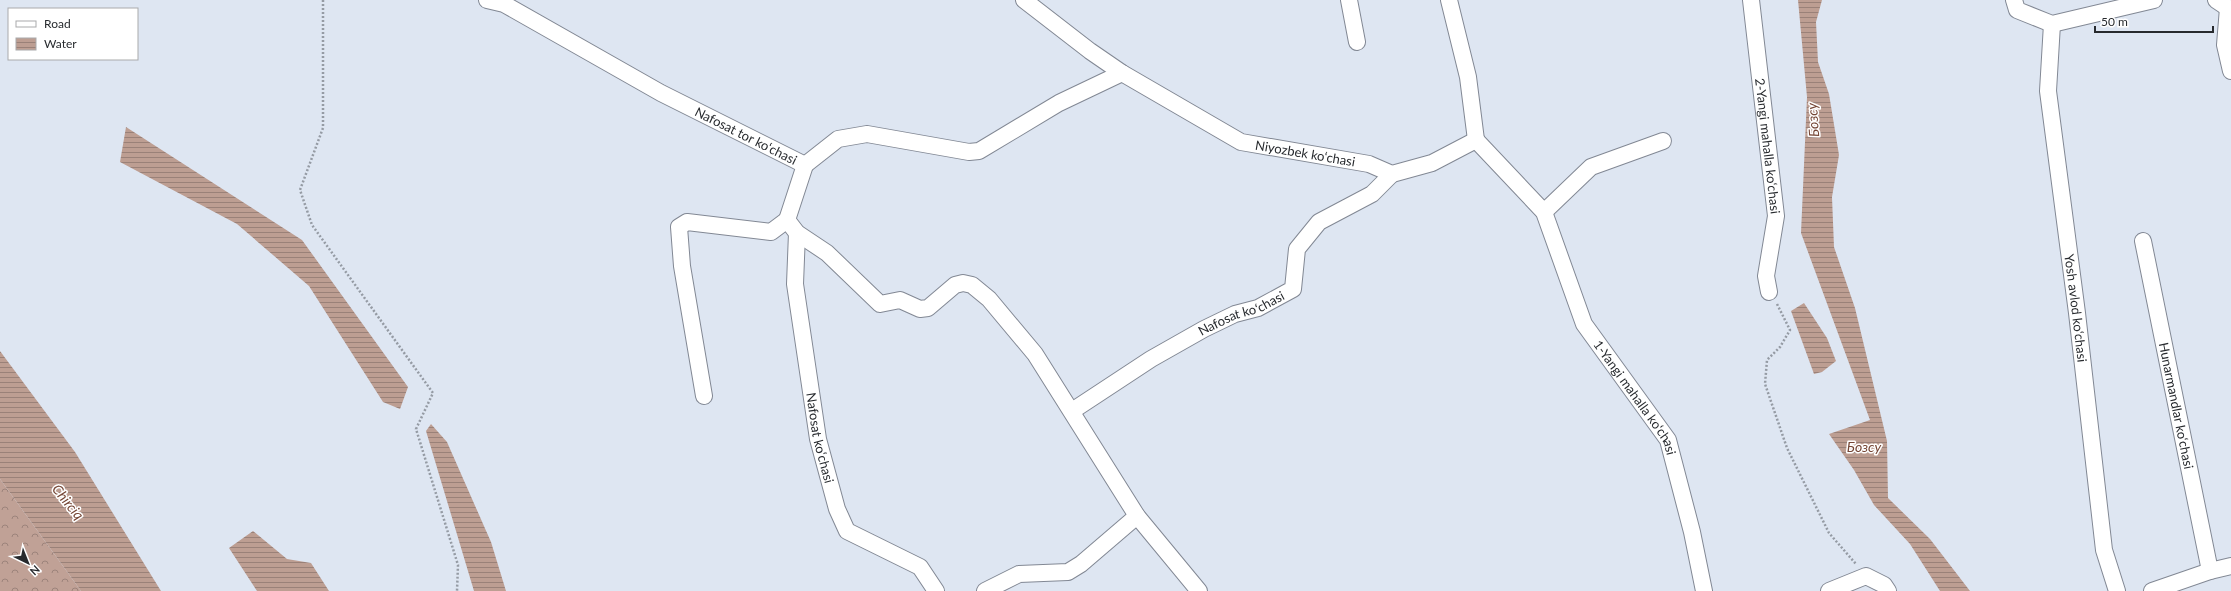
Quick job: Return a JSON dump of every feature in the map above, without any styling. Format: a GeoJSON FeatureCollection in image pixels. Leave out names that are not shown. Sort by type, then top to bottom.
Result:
{"type":"FeatureCollection","features":[{"type":"Feature","properties":{"kind":"street","name":"Nafosat tor ko‘chasi"},"geometry":{"type":"LineString","coordinates":[[487,0],[504,4],[661,93],[805,165],[838,139],[867,134],[969,152],[979,151],[1059,103],[1122,73]]}},
{"type":"Feature","properties":{"kind":"street","name":"Niyozbek ko‘chasi"},"geometry":{"type":"LineString","coordinates":[[1024,0],[1090,51],[1122,73],[1241,142],[1369,164],[1392,174]]}},
{"type":"Feature","properties":{"kind":"street"},"geometry":{"type":"LineString","coordinates":[[1349,0],[1357,42]]}},
{"type":"Feature","properties":{"kind":"street"},"geometry":{"type":"LineString","coordinates":[[1392,174],[1432,163],[1476,140],[1468,78],[1449,0]]}},
{"type":"Feature","properties":{"kind":"street","name":"2-Yangi mahalla ko‘chasi"},"geometry":{"type":"LineString","coordinates":[[1750,0],[1776,216],[1766,276],[1769,292]]}},
{"type":"Feature","properties":{"kind":"street"},"geometry":{"type":"LineString","coordinates":[[2014,0],[2017,10],[2052,24],[2154,0]]}},
{"type":"Feature","properties":{"kind":"street"},"geometry":{"type":"LineString","coordinates":[[2225,5],[2225,45],[2231,71]]}},
{"type":"Feature","properties":{"kind":"street","name":"Yosh avlod ko‘chasi"},"geometry":{"type":"LineString","coordinates":[[2052,24],[2048,90],[2077,313],[2104,550],[2117,591]]}},
{"type":"Feature","properties":{"kind":"street","name":"1-Yangi mahalla ko‘chasi"},"geometry":{"type":"LineString","coordinates":[[1476,140],[1544,212],[1584,324],[1668,440],[1692,532],[1704,591]]}},
{"type":"Feature","properties":{"kind":"street"},"geometry":{"type":"LineString","coordinates":[[1544,212],[1591,167],[1663,140]]}},
{"type":"Feature","properties":{"kind":"street","name":"Nafosat ko‘chasi"},"geometry":{"type":"LineString","coordinates":[[805,165],[792,227],[795,284],[818,439],[837,509],[847,531],[920,567],[936,591]]}},
{"type":"Feature","properties":{"kind":"street","name":"Nafosat ko‘chasi"},"geometry":{"type":"LineString","coordinates":[[1072,411],[1151,359],[1204,329],[1235,314],[1258,308],[1293,289],[1297,249],[1319,222],[1372,194],[1392,174]]}},
{"type":"Feature","properties":{"kind":"street"},"geometry":{"type":"LineString","coordinates":[[704,396],[682,266],[679,227],[687,222],[771,232],[792,227],[827,253],[880,304],[900,300],[920,309],[928,308],[955,285],[963,283],[972,285],[989,299],[1035,354],[1137,516],[1199,591]]}},
{"type":"Feature","properties":{"kind":"street","name":"Hunarmandlar ko‘chasi"},"geometry":{"type":"LineString","coordinates":[[2143,241],[2210,571]]}},
{"type":"Feature","properties":{"kind":"street"},"geometry":{"type":"LineString","coordinates":[[985,591],[1019,574],[1068,572],[1081,564],[1137,516]]}},
{"type":"Feature","properties":{"kind":"street"},"geometry":{"type":"LineString","coordinates":[[2152,591],[2210,571],[2231,566]]}},
{"type":"Feature","properties":{"kind":"street"},"geometry":{"type":"LineString","coordinates":[[1828,591],[1866,576],[1884,585],[1888,591]]}},
{"type":"Feature","properties":{"kind":"path"},"geometry":{"type":"LineString","coordinates":[[323,0],[324,128],[300,190],[312,225],[433,393],[416,429],[458,565],[457,591]]}},
{"type":"Feature","properties":{"kind":"path"},"geometry":{"type":"LineString","coordinates":[[1769,292],[1784,315],[1790,330],[1780,348],[1768,360],[1766,371],[1766,384],[1787,448],[1829,533],[1866,576]]}},
{"type":"Feature","properties":{"kind":"green space"},"geometry":{"type":"Polygon","coordinates":[[[0,479],[81,591],[0,591],[0,479]]]}},
{"type":"Feature","properties":{"kind":"water","name":"Бозсу"},"geometry":{"type":"Polygon","coordinates":[[[1798,0],[1822,0],[1816,22],[1818,62],[1829,94],[1839,155],[1832,197],[1834,247],[1855,308],[1887,441],[1888,498],[1930,539],[1970,591],[1940,591],[1910,544],[1874,505],[1854,470],[1829,434],[1870,420],[1801,233],[1807,97],[1798,0]]]}},
{"type":"Feature","properties":{"kind":"water"},"geometry":{"type":"Polygon","coordinates":[[[126,127],[302,240],[408,387],[400,409],[383,402],[309,286],[237,224],[120,162],[126,127]]]}},
{"type":"Feature","properties":{"kind":"water"},"geometry":{"type":"Polygon","coordinates":[[[1804,303],[1827,338],[1836,361],[1822,372],[1814,374],[1791,311],[1804,303]]]}},
{"type":"Feature","properties":{"kind":"water","name":"Chirciq"},"geometry":{"type":"Polygon","coordinates":[[[0,351],[75,452],[161,591],[81,591],[0,479],[0,351]]]}},
{"type":"Feature","properties":{"kind":"water"},"geometry":{"type":"Polygon","coordinates":[[[431,424],[447,442],[491,542],[506,591],[474,591],[426,431],[431,424]]]}},
{"type":"Feature","properties":{"kind":"water"},"geometry":{"type":"Polygon","coordinates":[[[253,531],[287,559],[311,563],[329,591],[257,591],[229,548],[253,531]]]}}]}
